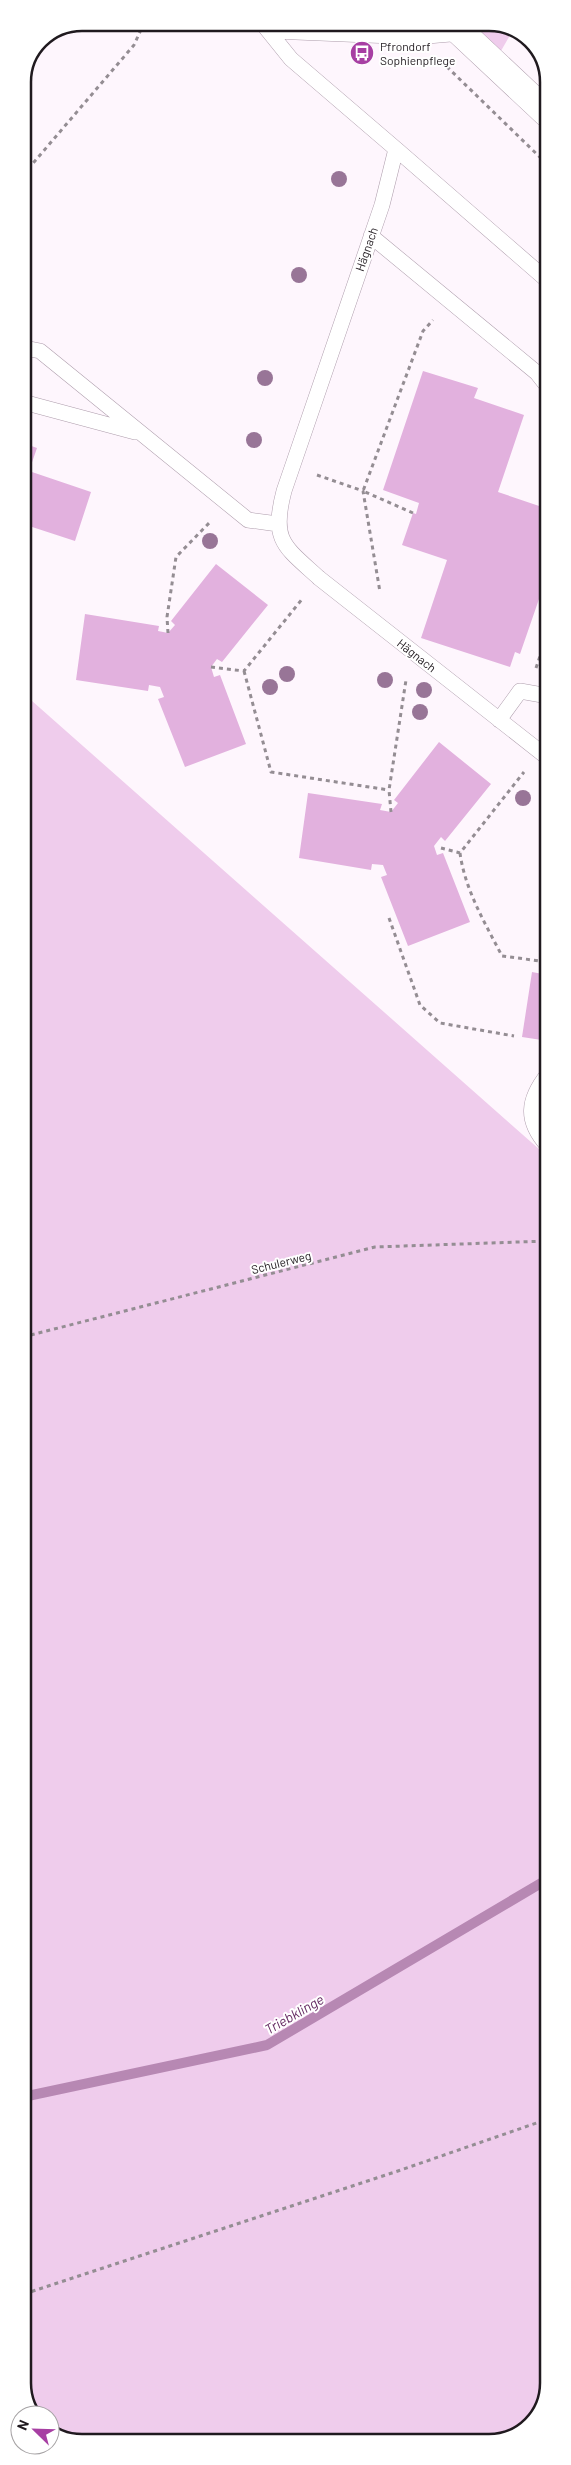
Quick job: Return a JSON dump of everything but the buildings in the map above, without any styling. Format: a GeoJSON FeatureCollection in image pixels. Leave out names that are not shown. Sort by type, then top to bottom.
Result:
{"type":"FeatureCollection","features":[{"type":"Feature","properties":{"kind":"street"},"geometry":{"type":"LineString","coordinates":[[459,31],[540,106]]}},
{"type":"Feature","properties":{"kind":"lane"},"geometry":{"type":"LineString","coordinates":[[269,31],[291,59],[540,274]]}},
{"type":"Feature","properties":{"kind":"lane"},"geometry":{"type":"LineString","coordinates":[[285,31],[416,37],[443,31]]}},
{"type":"Feature","properties":{"kind":"lane","name":"Hägnach"},"geometry":{"type":"LineString","coordinates":[[396,148],[382,205],[278,516],[279,535],[289,550],[319,578],[540,752]]}},
{"type":"Feature","properties":{"kind":"lane"},"geometry":{"type":"LineString","coordinates":[[371,236],[540,376]]}},
{"type":"Feature","properties":{"kind":"lane"},"geometry":{"type":"LineString","coordinates":[[31,349],[40,350],[248,520],[278,524]]}},
{"type":"Feature","properties":{"kind":"lane"},"geometry":{"type":"LineString","coordinates":[[31,404],[141,434]]}},
{"type":"Feature","properties":{"kind":"lane"},"geometry":{"type":"LineString","coordinates":[[499,720],[520,691],[540,695]]}},
{"type":"Feature","properties":{"kind":"lane"},"geometry":{"type":"LineString","coordinates":[[540,1084],[531,1106],[534,1128],[540,1136]]}},
{"type":"Feature","properties":{"kind":"path"},"geometry":{"type":"LineString","coordinates":[[31,165],[134,45],[140,31]]}},
{"type":"Feature","properties":{"kind":"path"},"geometry":{"type":"LineString","coordinates":[[416,37],[540,156]]}},
{"type":"Feature","properties":{"kind":"path"},"geometry":{"type":"LineString","coordinates":[[387,632],[363,491],[423,331],[451,302]]}},
{"type":"Feature","properties":{"kind":"path"},"geometry":{"type":"LineString","coordinates":[[293,467],[363,491],[412,513]]}},
{"type":"Feature","properties":{"kind":"path"},"geometry":{"type":"LineString","coordinates":[[168,633],[167,617],[176,557],[227,504]]}},
{"type":"Feature","properties":{"kind":"path"},"geometry":{"type":"LineString","coordinates":[[244,670],[319,578]]}},
{"type":"Feature","properties":{"kind":"path"},"geometry":{"type":"LineString","coordinates":[[391,812],[389,790],[411,650]]}},
{"type":"Feature","properties":{"kind":"path"},"geometry":{"type":"LineString","coordinates":[[520,691],[535,670],[540,655]]}},
{"type":"Feature","properties":{"kind":"path"},"geometry":{"type":"LineString","coordinates":[[210,667],[244,670]]}},
{"type":"Feature","properties":{"kind":"path"},"geometry":{"type":"LineString","coordinates":[[244,670],[271,772],[389,790]]}},
{"type":"Feature","properties":{"kind":"path"},"geometry":{"type":"LineString","coordinates":[[540,760],[460,853],[462,867],[477,908],[502,956],[540,961]]}},
{"type":"Feature","properties":{"kind":"path"},"geometry":{"type":"LineString","coordinates":[[441,848],[460,853]]}},
{"type":"Feature","properties":{"kind":"path"},"geometry":{"type":"LineString","coordinates":[[389,918],[420,1005],[440,1023],[514,1036]]}},
{"type":"Feature","properties":{"kind":"path","name":"Schulerweg"},"geometry":{"type":"LineString","coordinates":[[31,1335],[375,1247],[540,1241]]}},
{"type":"Feature","properties":{"kind":"path"},"geometry":{"type":"LineString","coordinates":[[31,2292],[395,2172],[540,2122]]}},
{"type":"Feature","properties":{"kind":"shaded area"},"geometry":{"type":"Polygon","coordinates":[[[460,31],[492,31],[510,36],[494,63],[460,31]]]}},
{"type":"Feature","properties":{"kind":"shaded area"},"geometry":{"type":"Polygon","coordinates":[[[31,700],[540,1150],[540,2383],[535,2405],[529,2414],[514,2427],[499,2433],[489,2434],[79,2434],[60,2428],[60,2405],[36,2405],[31,2383],[31,700]]]}},
{"type":"Feature","properties":{"kind":"waterway","name":"Triebklinge"},"geometry":{"type":"LineString","coordinates":[[31,2095],[267,2045],[540,1884]]}},
{"type":"Feature","properties":{"kind":"place","name":"Pfrondorf Sophienpflege"},"geometry":{"type":"Point","coordinates":[362,53]}}]}
